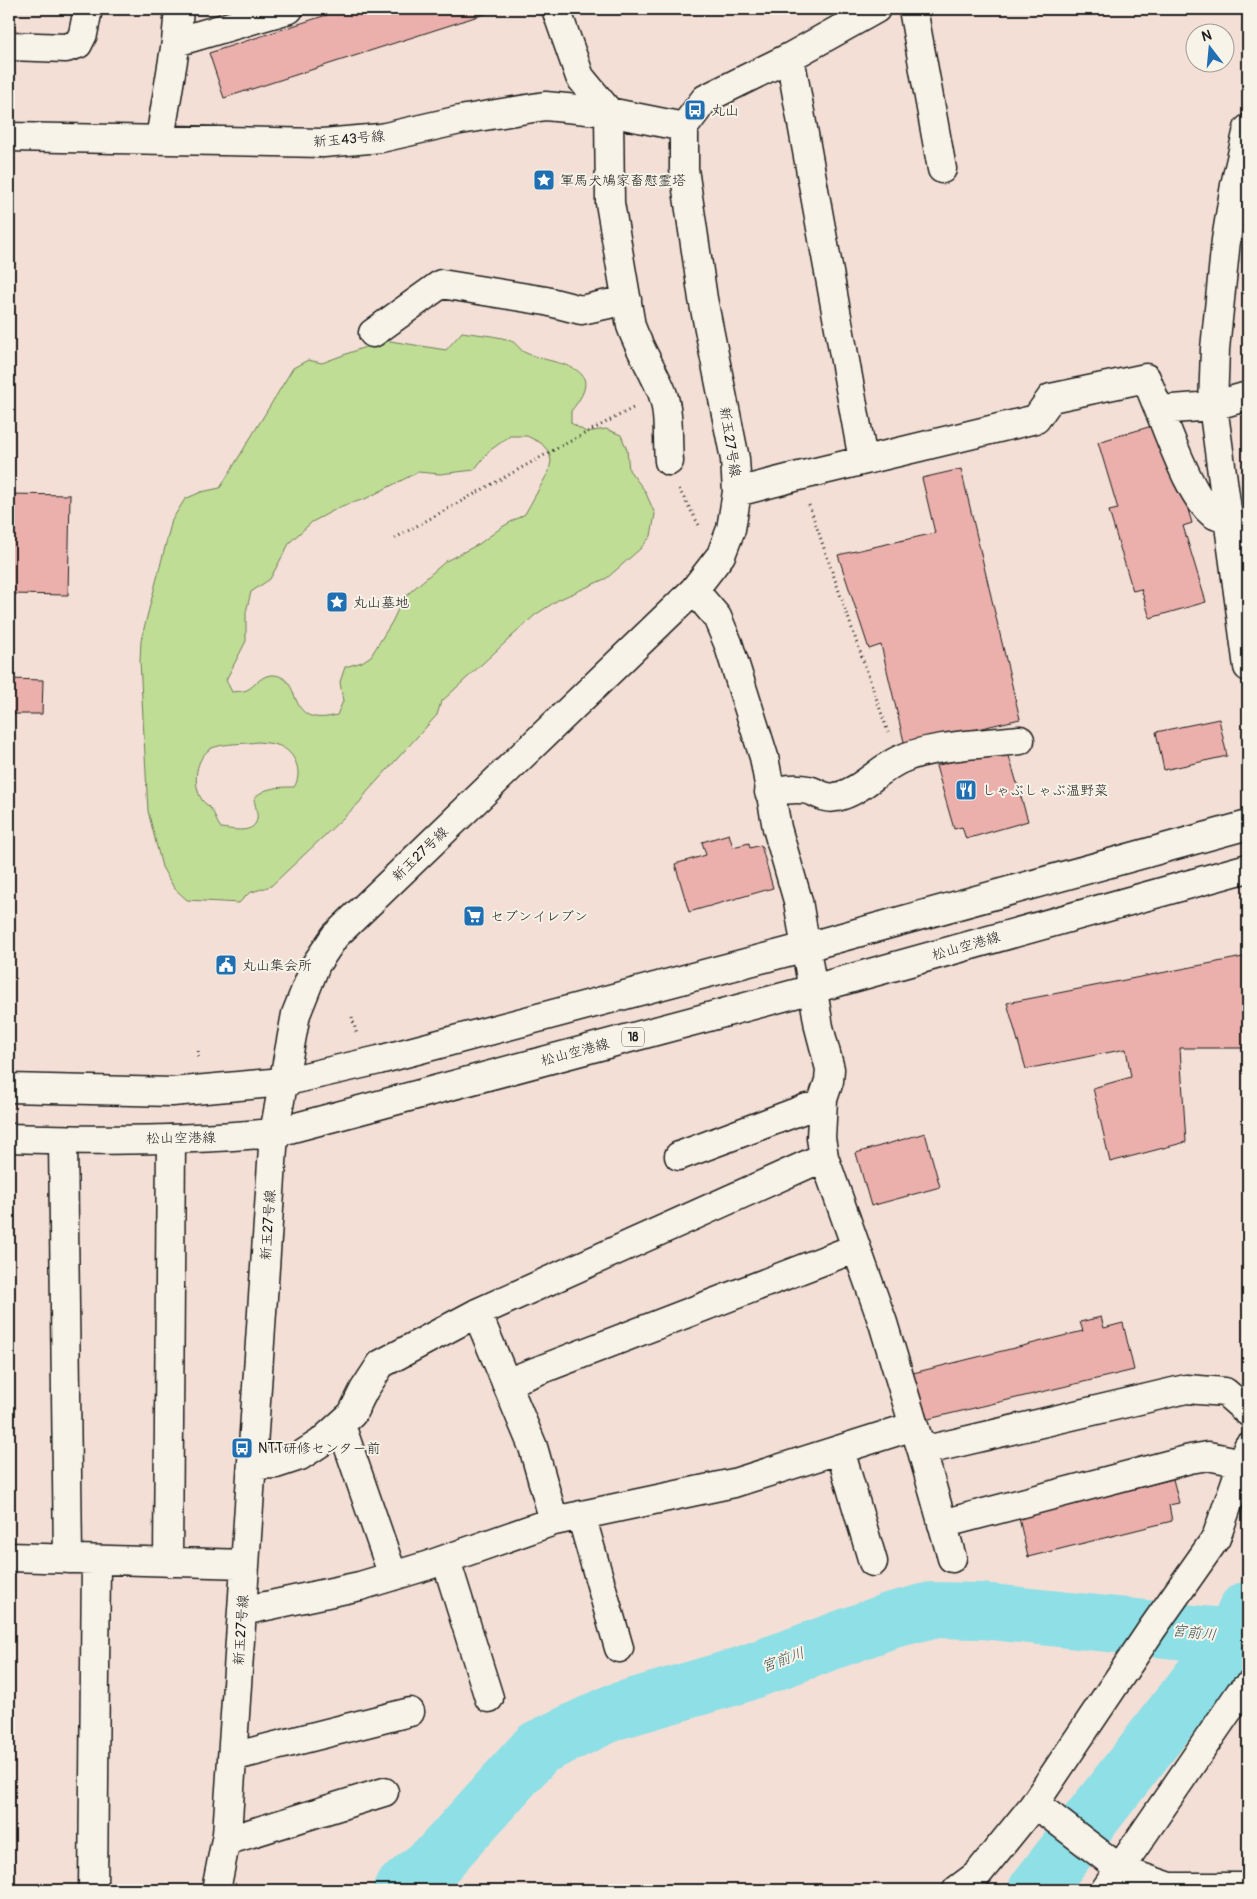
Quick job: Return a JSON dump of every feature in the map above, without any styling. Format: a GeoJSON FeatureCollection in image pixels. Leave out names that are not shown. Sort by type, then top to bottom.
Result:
{"type":"FeatureCollection","features":[{"type":"Feature","properties":{"kind":"street"},"geometry":{"type":"LineString","coordinates":[[9,46],[66,48],[78,44],[83,34],[88,9]]}},
{"type":"Feature","properties":{"kind":"street"},"geometry":{"type":"LineString","coordinates":[[160,139],[176,42],[179,9]]}},
{"type":"Feature","properties":{"kind":"street"},"geometry":{"type":"LineString","coordinates":[[176,42],[289,9]]}},
{"type":"Feature","properties":{"kind":"street"},"geometry":{"type":"LineString","coordinates":[[556,9],[580,77],[609,112],[610,203],[631,326],[638,345],[662,393],[667,412],[669,461]]}},
{"type":"Feature","properties":{"kind":"street"},"geometry":{"type":"LineString","coordinates":[[684,127],[705,99],[790,57],[876,9]]}},
{"type":"Feature","properties":{"kind":"street"},"geometry":{"type":"LineString","coordinates":[[913,9],[942,169]]}},
{"type":"Feature","properties":{"kind":"street"},"geometry":{"type":"LineString","coordinates":[[790,57],[863,460]]}},
{"type":"Feature","properties":{"kind":"street","name":"新玉43号線"},"geometry":{"type":"LineString","coordinates":[[9,137],[323,142],[381,138],[460,120],[545,106],[609,112],[684,127]]}},
{"type":"Feature","properties":{"kind":"street","name":"新玉27号線"},"geometry":{"type":"LineString","coordinates":[[216,1890],[226,1841],[253,1465],[274,1133],[296,1014],[316,964],[335,936],[694,590],[721,556],[731,529],[737,492],[735,459],[703,300],[684,169],[684,127]]}},
{"type":"Feature","properties":{"kind":"street"},"geometry":{"type":"LineString","coordinates":[[1248,129],[1234,185],[1226,240],[1215,349],[1229,401],[1230,520],[1248,667]]}},
{"type":"Feature","properties":{"kind":"street"},"geometry":{"type":"LineString","coordinates":[[373,334],[441,284],[546,301],[582,310],[627,300]]}},
{"type":"Feature","properties":{"kind":"street"},"geometry":{"type":"LineString","coordinates":[[737,492],[1036,419],[1051,398],[1146,378],[1196,495],[1207,509],[1215,515],[1230,520]]}},
{"type":"Feature","properties":{"kind":"street"},"geometry":{"type":"LineString","coordinates":[[1159,410],[1229,401]]}},
{"type":"Feature","properties":{"kind":"street"},"geometry":{"type":"LineString","coordinates":[[694,590],[717,617],[728,643],[764,757],[777,828],[798,901],[819,1027],[830,1069],[822,1108],[821,1138],[824,1157],[883,1323],[952,1558]]}},
{"type":"Feature","properties":{"kind":"street"},"geometry":{"type":"LineString","coordinates":[[769,792],[792,788],[809,790],[824,798],[837,797],[852,790],[898,760],[912,755],[935,750],[1020,740]]}},
{"type":"Feature","properties":{"kind":"street"},"geometry":{"type":"LineString","coordinates":[[9,1088],[172,1092],[282,1082],[379,1060],[806,947],[1248,825]]}},
{"type":"Feature","properties":{"kind":"street","name":"松山空港線"},"geometry":{"type":"LineString","coordinates":[[9,1138],[63,1140],[170,1139],[221,1138],[274,1133],[813,989],[1248,868]]}},
{"type":"Feature","properties":{"kind":"street"},"geometry":{"type":"LineString","coordinates":[[679,1156],[807,1108],[822,1108]]}},
{"type":"Feature","properties":{"kind":"street"},"geometry":{"type":"LineString","coordinates":[[168,1562],[170,1139]]}},
{"type":"Feature","properties":{"kind":"street"},"geometry":{"type":"LineString","coordinates":[[63,1140],[68,1559]]}},
{"type":"Feature","properties":{"kind":"street"},"geometry":{"type":"LineString","coordinates":[[253,1465],[276,1464],[300,1456],[320,1443],[352,1414],[364,1390],[381,1364],[477,1313],[824,1157]]}},
{"type":"Feature","properties":{"kind":"street"},"geometry":{"type":"LineString","coordinates":[[506,1383],[856,1248]]}},
{"type":"Feature","properties":{"kind":"street"},"geometry":{"type":"LineString","coordinates":[[477,1313],[533,1447],[554,1521]]}},
{"type":"Feature","properties":{"kind":"street"},"geometry":{"type":"LineString","coordinates":[[243,1611],[360,1586],[446,1560],[554,1521],[734,1483],[840,1450],[918,1439],[1186,1388],[1225,1392],[1248,1412]]}},
{"type":"Feature","properties":{"kind":"street"},"geometry":{"type":"LineString","coordinates":[[341,1425],[394,1576]]}},
{"type":"Feature","properties":{"kind":"street"},"geometry":{"type":"LineString","coordinates":[[840,1450],[873,1562]]}},
{"type":"Feature","properties":{"kind":"street"},"geometry":{"type":"LineString","coordinates":[[942,1524],[1190,1459],[1208,1456],[1245,1455],[1216,1538],[1152,1628],[1040,1809],[977,1875],[957,1890]]}},
{"type":"Feature","properties":{"kind":"street"},"geometry":{"type":"LineString","coordinates":[[581,1515],[619,1648]]}},
{"type":"Feature","properties":{"kind":"street"},"geometry":{"type":"LineString","coordinates":[[9,1557],[245,1564]]}},
{"type":"Feature","properties":{"kind":"street"},"geometry":{"type":"LineString","coordinates":[[93,1890],[96,1560]]}},
{"type":"Feature","properties":{"kind":"street"},"geometry":{"type":"LineString","coordinates":[[446,1560],[489,1698]]}},
{"type":"Feature","properties":{"kind":"street"},"geometry":{"type":"LineString","coordinates":[[1110,1872],[1240,1693],[1248,1686]]}},
{"type":"Feature","properties":{"kind":"street"},"geometry":{"type":"LineString","coordinates":[[232,1757],[410,1712]]}},
{"type":"Feature","properties":{"kind":"street"},"geometry":{"type":"LineString","coordinates":[[226,1841],[384,1792]]}},
{"type":"Feature","properties":{"kind":"street"},"geometry":{"type":"LineString","coordinates":[[1040,1809],[1110,1872],[1170,1887],[1248,1887]]}},
{"type":"Feature","properties":{"kind":"path"},"geometry":{"type":"LineString","coordinates":[[395,538],[550,452],[662,393]]}},
{"type":"Feature","properties":{"kind":"path"},"geometry":{"type":"LineString","coordinates":[[669,461],[677,486],[704,536],[721,556]]}},
{"type":"Feature","properties":{"kind":"path"},"geometry":{"type":"LineString","coordinates":[[799,476],[898,760]]}},
{"type":"Feature","properties":{"kind":"green space"},"geometry":{"type":"Polygon","coordinates":[[[462,332],[494,336],[515,343],[524,352],[564,364],[582,375],[585,384],[582,395],[571,411],[571,423],[586,432],[606,429],[621,435],[627,450],[629,470],[645,491],[655,514],[651,536],[640,549],[607,578],[558,600],[535,615],[441,702],[437,715],[359,803],[271,886],[249,893],[239,903],[187,900],[174,888],[162,867],[148,811],[140,661],[141,640],[172,520],[185,499],[201,492],[220,488],[293,368],[308,360],[322,363],[384,340],[446,350],[462,332]],[[510,436],[489,451],[474,470],[440,474],[418,472],[365,499],[342,506],[312,522],[290,542],[270,579],[251,592],[246,612],[246,641],[226,680],[232,692],[247,690],[266,676],[274,675],[283,678],[289,684],[302,709],[309,715],[320,717],[337,715],[343,701],[340,682],[345,667],[362,662],[371,656],[392,622],[402,601],[410,592],[446,561],[479,544],[502,527],[525,514],[549,471],[551,461],[549,452],[541,443],[527,436],[510,436]],[[258,742],[217,746],[206,752],[199,764],[196,779],[199,794],[212,810],[221,828],[242,830],[252,827],[257,819],[254,799],[258,795],[267,790],[294,787],[297,782],[297,765],[291,754],[279,746],[258,742]]]}},
{"type":"Feature","properties":{"kind":"building"},"geometry":{"type":"Polygon","coordinates":[[[345,9],[500,9],[224,98],[209,53],[345,9]]]}},
{"type":"Feature","properties":{"kind":"building"},"geometry":{"type":"Polygon","coordinates":[[[1162,423],[1192,523],[1183,526],[1206,602],[1150,618],[1141,589],[1133,591],[1109,511],[1118,509],[1098,442],[1162,423]]]}},
{"type":"Feature","properties":{"kind":"building"},"geometry":{"type":"Polygon","coordinates":[[[961,469],[1020,719],[905,746],[881,645],[869,649],[838,555],[935,533],[922,478],[961,469]]]}},
{"type":"Feature","properties":{"kind":"building"},"geometry":{"type":"Polygon","coordinates":[[[9,494],[70,495],[68,595],[9,594],[9,494]]]}},
{"type":"Feature","properties":{"kind":"building"},"geometry":{"type":"Polygon","coordinates":[[[9,679],[43,680],[42,714],[10,714],[9,723],[9,679]]]}},
{"type":"Feature","properties":{"kind":"building"},"geometry":{"type":"Polygon","coordinates":[[[1219,719],[1227,756],[1164,770],[1156,732],[1219,719]]]}},
{"type":"Feature","properties":{"kind":"building"},"geometry":{"type":"Polygon","coordinates":[[[1006,746],[1028,821],[966,839],[962,827],[954,829],[936,766],[1006,746]]]}},
{"type":"Feature","properties":{"kind":"building"},"geometry":{"type":"Polygon","coordinates":[[[729,834],[733,847],[749,843],[750,848],[761,845],[773,888],[689,912],[675,864],[706,855],[702,842],[729,834]]]}},
{"type":"Feature","properties":{"kind":"building"},"geometry":{"type":"Polygon","coordinates":[[[1248,956],[1248,1048],[1180,1048],[1186,1142],[1110,1162],[1093,1088],[1131,1077],[1126,1049],[1026,1069],[1007,1003],[1248,956]]]}},
{"type":"Feature","properties":{"kind":"building"},"geometry":{"type":"Polygon","coordinates":[[[925,1133],[940,1187],[871,1206],[856,1153],[925,1133]]]}},
{"type":"Feature","properties":{"kind":"building"},"geometry":{"type":"Polygon","coordinates":[[[1101,1317],[1104,1328],[1123,1323],[1134,1370],[924,1420],[913,1373],[1083,1331],[1080,1322],[1101,1317]]]}},
{"type":"Feature","properties":{"kind":"building"},"geometry":{"type":"Polygon","coordinates":[[[1173,1479],[1179,1503],[1169,1505],[1172,1521],[1028,1557],[1019,1518],[1173,1479]]]}},
{"type":"Feature","properties":{"kind":"waterway","name":"宮前川"},"geometry":{"type":"LineString","coordinates":[[401,1890],[439,1858],[538,1748],[614,1712],[738,1676],[889,1621],[932,1610],[982,1611],[1233,1637],[1248,1634]]}},
{"type":"Feature","properties":{"kind":"waterway","name":"宮前川"},"geometry":{"type":"LineString","coordinates":[[1036,1890],[1233,1637],[1246,1610]]}},
{"type":"Feature","properties":{"kind":"place","name":"丸山"},"geometry":{"type":"Point","coordinates":[695,110]}},
{"type":"Feature","properties":{"kind":"place","name":"軍馬犬鳩家畜慰霊塔"},"geometry":{"type":"Point","coordinates":[544,180]}},
{"type":"Feature","properties":{"kind":"place","name":"丸山墓地"},"geometry":{"type":"Point","coordinates":[337,602]}},
{"type":"Feature","properties":{"kind":"place","name":"しゃぶしゃぶ温野菜"},"geometry":{"type":"Point","coordinates":[966,790]}},
{"type":"Feature","properties":{"kind":"place","name":"セブンイレブン"},"geometry":{"type":"Point","coordinates":[474,916]}},
{"type":"Feature","properties":{"kind":"place","name":"丸山集会所"},"geometry":{"type":"Point","coordinates":[226,965]}},
{"type":"Feature","properties":{"kind":"place","name":"NTT研修センター前"},"geometry":{"type":"Point","coordinates":[242,1448]}}]}
